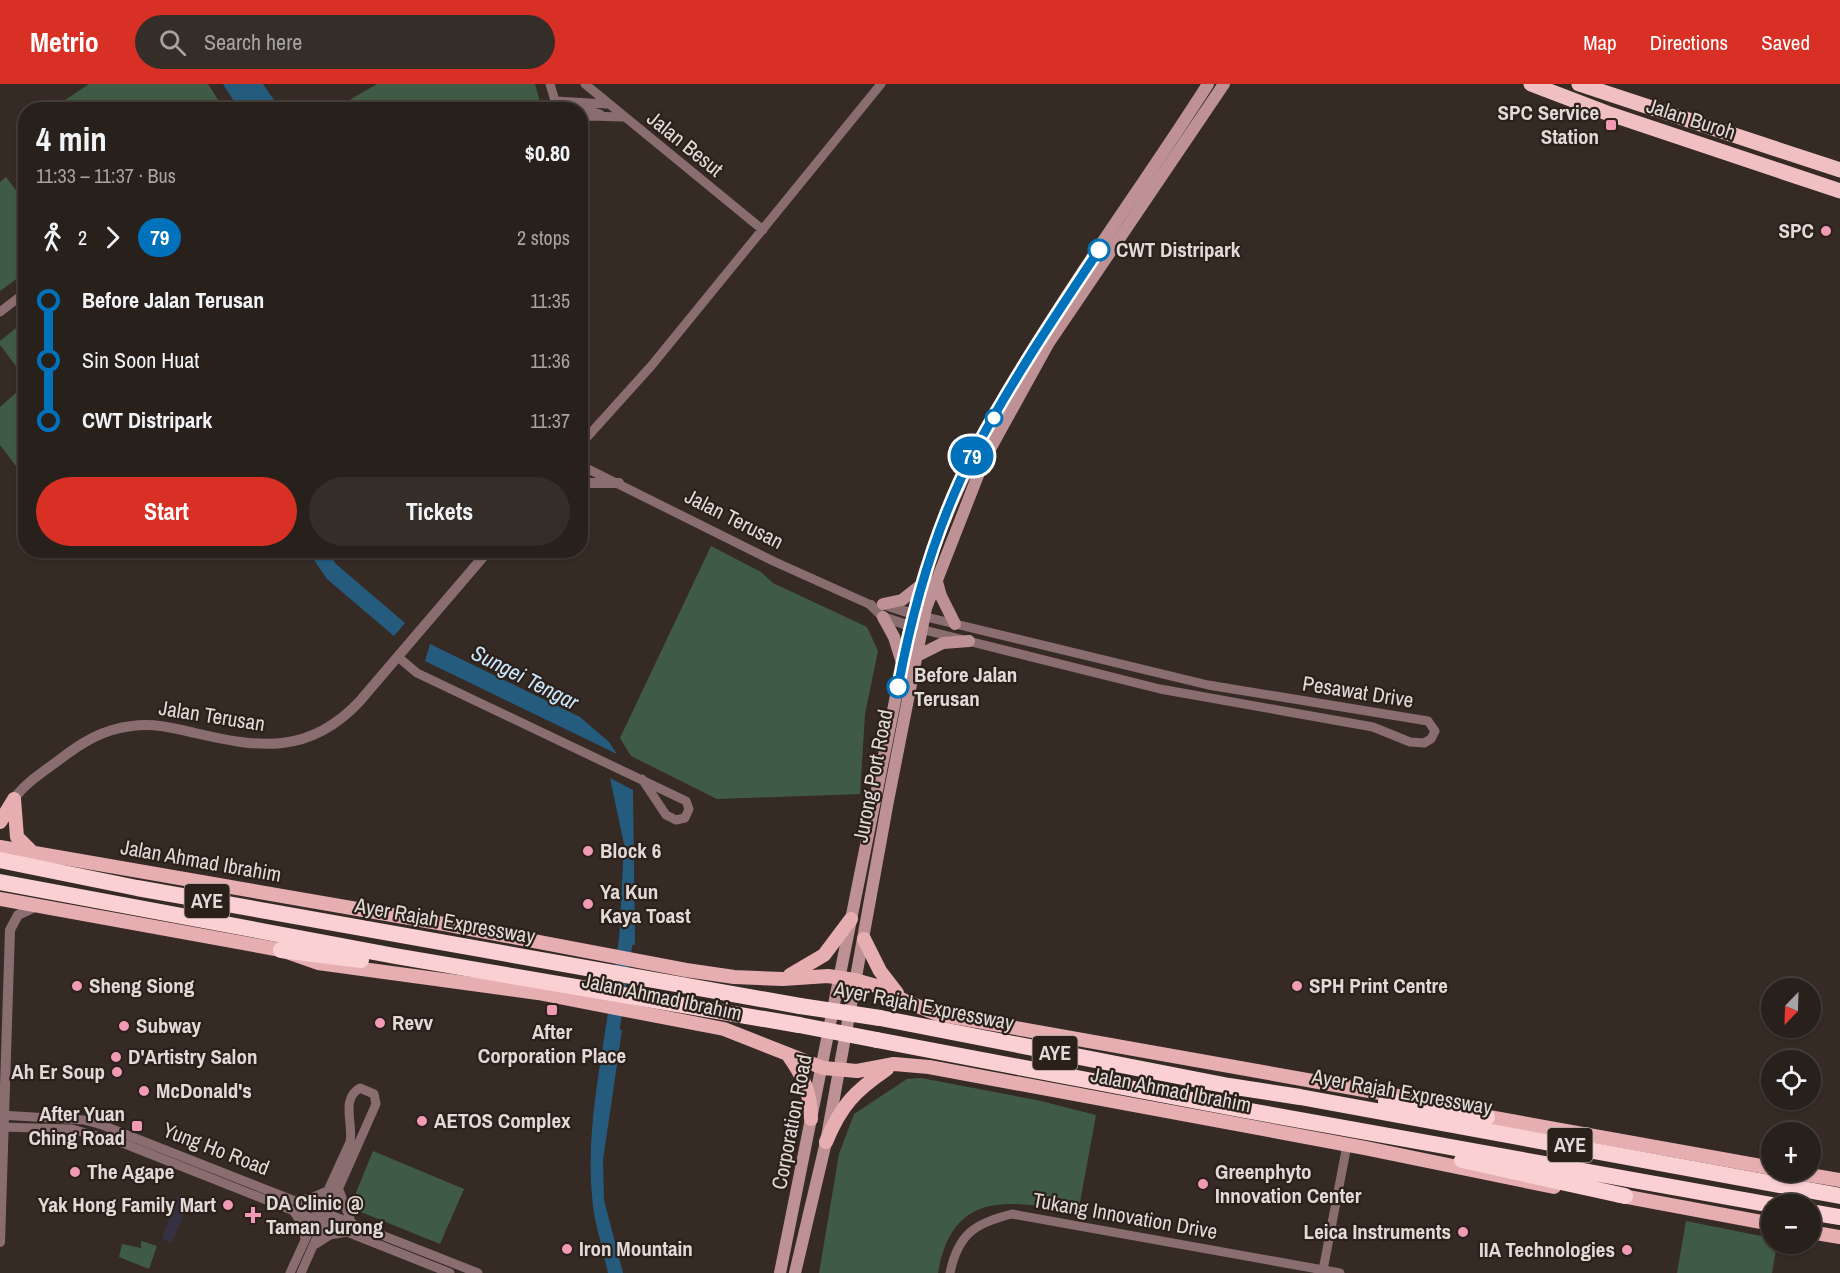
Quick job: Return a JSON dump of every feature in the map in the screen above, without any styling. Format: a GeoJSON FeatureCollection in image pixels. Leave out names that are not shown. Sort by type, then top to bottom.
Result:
{"type":"FeatureCollection","features":[{"type":"Feature","properties":{"kind":"highway","name":"Jalan Buroh"},"geometry":{"type":"LineString","coordinates":[[1531,84],[1607,113],[1840,190]]}},
{"type":"Feature","properties":{"kind":"highway","name":"Jalan Buroh"},"geometry":{"type":"LineString","coordinates":[[1579,84],[1840,170]]}},
{"type":"Feature","properties":{"kind":"highway","name":"Ayer Rajah Expressway"},"geometry":{"type":"LineString","coordinates":[[0,860],[138,888],[611,974],[641,970],[800,1006],[880,1018],[1206,1082],[1300,1097],[1840,1196]]}},
{"type":"Feature","properties":{"kind":"highway","name":"Ayer Rajah Expressway"},"geometry":{"type":"LineString","coordinates":[[0,882],[409,958],[605,999],[799,1026],[1761,1203]]}},
{"type":"Feature","properties":{"kind":"highway"},"geometry":{"type":"LineString","coordinates":[[281,950],[398,963],[409,958]]}},
{"type":"Feature","properties":{"kind":"highway"},"geometry":{"type":"LineString","coordinates":[[1300,1097],[1312,1092],[1487,1117]]}},
{"type":"Feature","properties":{"kind":"highway"},"geometry":{"type":"LineString","coordinates":[[1313,1122],[1406,1148],[1625,1196]]}},
{"type":"Feature","properties":{"kind":"highway"},"geometry":{"type":"LineString","coordinates":[[1821,1214],[1840,1217]]}},
{"type":"Feature","properties":{"kind":"main road","name":"Jurong Port Road"},"geometry":{"type":"LineString","coordinates":[[855,980],[915,657],[922,585],[936,543],[974,453],[1035,346],[1208,84]]}},
{"type":"Feature","properties":{"kind":"main road","name":"Jurong Port Road"},"geometry":{"type":"LineString","coordinates":[[840,978],[902,664],[917,621],[937,580],[984,460],[1047,344],[1224,84]]}},
{"type":"Feature","properties":{"kind":"main road"},"geometry":{"type":"LineString","coordinates":[[937,580],[940,596],[955,624]]}},
{"type":"Feature","properties":{"kind":"main road"},"geometry":{"type":"LineString","coordinates":[[902,664],[894,637],[879,609],[902,600],[922,585]]}},
{"type":"Feature","properties":{"kind":"main road"},"geometry":{"type":"LineString","coordinates":[[915,657],[943,643],[969,641]]}},
{"type":"Feature","properties":{"kind":"main road"},"geometry":{"type":"LineString","coordinates":[[0,822],[14,799]]}},
{"type":"Feature","properties":{"kind":"main road"},"geometry":{"type":"LineString","coordinates":[[14,799],[17,837],[32,852]]}},
{"type":"Feature","properties":{"kind":"main road","name":"Jalan Ahmad Ibrahim"},"geometry":{"type":"LineString","coordinates":[[0,847],[615,956],[641,970],[783,980],[811,976],[855,980],[880,987],[905,1001],[937,1014],[1410,1096],[1487,1117],[1761,1166]]}},
{"type":"Feature","properties":{"kind":"main road","name":"Jalan Ahmad Ibrahim"},"geometry":{"type":"LineString","coordinates":[[0,899],[281,950],[318,963],[538,993],[605,999]]}},
{"type":"Feature","properties":{"kind":"main road"},"geometry":{"type":"LineString","coordinates":[[783,980],[824,956],[851,919]]}},
{"type":"Feature","properties":{"kind":"main road"},"geometry":{"type":"LineString","coordinates":[[864,939],[882,974],[905,1001]]}},
{"type":"Feature","properties":{"kind":"main road","name":"Corporation Road"},"geometry":{"type":"LineString","coordinates":[[780,1273],[840,978]]}},
{"type":"Feature","properties":{"kind":"main road","name":"Corporation Road"},"geometry":{"type":"LineString","coordinates":[[795,1273],[826,1142],[855,980]]}},
{"type":"Feature","properties":{"kind":"main road","name":"Jalan Ahmad Ibrahim"},"geometry":{"type":"LineString","coordinates":[[635,1004],[762,1042],[822,1068],[858,1071],[894,1064],[929,1067],[1347,1145],[1530,1184],[1625,1196],[1761,1222]]}},
{"type":"Feature","properties":{"kind":"main road"},"geometry":{"type":"LineString","coordinates":[[788,1055],[806,1084],[811,1104],[811,1119]]}},
{"type":"Feature","properties":{"kind":"main road"},"geometry":{"type":"LineString","coordinates":[[826,1142],[836,1117],[853,1095],[894,1064]]}},
{"type":"Feature","properties":{"kind":"main road"},"geometry":{"type":"LineString","coordinates":[[1821,1177],[1840,1180]]}},
{"type":"Feature","properties":{"kind":"main road"},"geometry":{"type":"LineString","coordinates":[[1821,1234],[1840,1237]]}},
{"type":"Feature","properties":{"kind":"street"},"geometry":{"type":"LineString","coordinates":[[550,84],[555,102]]}},
{"type":"Feature","properties":{"kind":"street","name":"Jalan Besut"},"geometry":{"type":"LineString","coordinates":[[585,84],[763,230]]}},
{"type":"Feature","properties":{"kind":"street"},"geometry":{"type":"LineString","coordinates":[[588,436],[652,364],[881,84]]}},
{"type":"Feature","properties":{"kind":"street"},"geometry":{"type":"LineString","coordinates":[[588,104],[608,104]]}},
{"type":"Feature","properties":{"kind":"street"},"geometry":{"type":"LineString","coordinates":[[588,110],[603,115],[624,117]]}},
{"type":"Feature","properties":{"kind":"street"},"geometry":{"type":"LineString","coordinates":[[588,118],[603,115]]}},
{"type":"Feature","properties":{"kind":"street"},"geometry":{"type":"LineString","coordinates":[[0,312],[18,298]]}},
{"type":"Feature","properties":{"kind":"street","name":"Jalan Terusan"},"geometry":{"type":"LineString","coordinates":[[588,469],[773,561],[879,609]]}},
{"type":"Feature","properties":{"kind":"street"},"geometry":{"type":"LineString","coordinates":[[588,483],[619,483]]}},
{"type":"Feature","properties":{"kind":"street","name":"Jalan Terusan"},"geometry":{"type":"LineString","coordinates":[[14,799],[21,789],[77,746],[115,729],[156,725],[244,744],[278,746],[306,738],[347,714],[482,558]]}},
{"type":"Feature","properties":{"kind":"street"},"geometry":{"type":"LineString","coordinates":[[879,609],[917,621]]}},
{"type":"Feature","properties":{"kind":"street","name":"Pesawat Drive"},"geometry":{"type":"LineString","coordinates":[[917,621],[955,624],[1208,685],[1428,721],[1435,731],[1431,739],[1424,743],[1410,742],[1373,728],[1160,688],[969,641],[917,621]]}},
{"type":"Feature","properties":{"kind":"street"},"geometry":{"type":"LineString","coordinates":[[398,657],[417,673],[642,779],[686,801],[689,810],[685,818],[676,820],[666,815],[642,779]]}},
{"type":"Feature","properties":{"kind":"street"},"geometry":{"type":"LineString","coordinates":[[0,1242],[1,1127],[10,930],[18,915],[38,906]]}},
{"type":"Feature","properties":{"kind":"street"},"geometry":{"type":"LineString","coordinates":[[290,1273],[309,1244],[334,1190],[376,1104],[374,1094],[360,1088],[354,1092],[348,1107],[352,1126],[350,1142],[334,1190],[350,1228],[309,1244]]}},
{"type":"Feature","properties":{"kind":"street","name":"Yung Ho Road"},"geometry":{"type":"LineString","coordinates":[[2,1115],[84,1120],[102,1125],[322,1217],[478,1273]]}},
{"type":"Feature","properties":{"kind":"street","name":"Yung Ho Road"},"geometry":{"type":"LineString","coordinates":[[1,1127],[72,1129],[102,1136],[293,1205]]}},
{"type":"Feature","properties":{"kind":"street"},"geometry":{"type":"LineString","coordinates":[[1323,1270],[1347,1145]]}},
{"type":"Feature","properties":{"kind":"street"},"geometry":{"type":"LineString","coordinates":[[301,1273],[309,1244],[293,1205],[334,1190]]}},
{"type":"Feature","properties":{"kind":"street","name":"Tukang Innovation Drive"},"geometry":{"type":"LineString","coordinates":[[950,1273],[958,1245],[969,1232],[987,1220],[1012,1214],[1340,1273]]}},
{"type":"Feature","properties":{"kind":"street","name":"Yung Ho Road"},"geometry":{"type":"LineString","coordinates":[[350,1228],[450,1273]]}},
{"type":"Feature","properties":{"kind":"shaded area"},"geometry":{"type":"Polygon","coordinates":[[[178,1195],[190,1199],[172,1243],[162,1239],[178,1195]]]}},
{"type":"Feature","properties":{"kind":"green space"},"geometry":{"type":"Polygon","coordinates":[[[89,84],[208,84],[220,102],[62,102],[89,84]]]}},
{"type":"Feature","properties":{"kind":"green space"},"geometry":{"type":"Polygon","coordinates":[[[377,84],[535,84],[540,102],[346,102],[377,84]]]}},
{"type":"Feature","properties":{"kind":"green space"},"geometry":{"type":"Polygon","coordinates":[[[6,177],[18,193],[18,278],[0,291],[0,182],[6,177]]]}},
{"type":"Feature","properties":{"kind":"green space"},"geometry":{"type":"Polygon","coordinates":[[[18,327],[18,369],[0,345],[0,341],[18,327]]]}},
{"type":"Feature","properties":{"kind":"green space"},"geometry":{"type":"Polygon","coordinates":[[[18,391],[18,469],[0,445],[0,407],[18,391]]]}},
{"type":"Feature","properties":{"kind":"green space"},"geometry":{"type":"Polygon","coordinates":[[[711,546],[761,572],[773,583],[867,627],[878,651],[865,714],[860,794],[717,799],[631,756],[620,738],[711,546]]]}},
{"type":"Feature","properties":{"kind":"green space"},"geometry":{"type":"Polygon","coordinates":[[[921,1078],[1041,1101],[1096,1115],[1078,1213],[1030,1205],[989,1206],[971,1213],[957,1226],[946,1245],[938,1273],[819,1273],[839,1154],[854,1114],[907,1079],[921,1078]]]}},
{"type":"Feature","properties":{"kind":"green space"},"geometry":{"type":"Polygon","coordinates":[[[373,1151],[464,1189],[440,1244],[361,1212],[355,1195],[373,1151]]]}},
{"type":"Feature","properties":{"kind":"green space"},"geometry":{"type":"Polygon","coordinates":[[[1686,1221],[1761,1236],[1761,1254],[1775,1254],[1772,1273],[1677,1273],[1686,1221]]]}},
{"type":"Feature","properties":{"kind":"green space"},"geometry":{"type":"Polygon","coordinates":[[[141,1241],[157,1246],[149,1269],[119,1257],[122,1244],[141,1248],[141,1241]]]}},
{"type":"Feature","properties":{"kind":"water"},"geometry":{"type":"Polygon","coordinates":[[[223,84],[263,84],[275,102],[235,102],[223,84]]]}},
{"type":"Feature","properties":{"kind":"water"},"geometry":{"type":"Polygon","coordinates":[[[313,558],[332,558],[405,623],[394,636],[327,579],[313,558]]]}},
{"type":"Feature","properties":{"kind":"water"},"geometry":{"type":"Polygon","coordinates":[[[430,644],[580,717],[609,742],[617,754],[425,661],[430,644]]]}},
{"type":"Feature","properties":{"kind":"water"},"geometry":{"type":"Polygon","coordinates":[[[610,778],[633,790],[635,945],[619,943],[624,844],[610,778]]]}},
{"type":"Feature","properties":{"kind":"water"},"geometry":{"type":"Polygon","coordinates":[[[606,1027],[622,1030],[603,1160],[604,1200],[623,1273],[608,1273],[595,1219],[592,1195],[593,1123],[606,1027]]]}},
{"type":"Feature","properties":{"kind":"waterway"},"geometry":{"type":"LineString","coordinates":[[610,1047],[628,926]]}},
{"type":"Feature","properties":{"kind":"bus line","name":"79"},"geometry":{"type":"LineString","coordinates":[[898,687],[915,605],[936,543],[961,481],[974,453],[1039,338],[1099,250]]}},
{"type":"Feature","properties":{"kind":"place","name":"SPC Service Station"},"geometry":{"type":"Point","coordinates":[1611,125]}},
{"type":"Feature","properties":{"kind":"place","name":"SPC"},"geometry":{"type":"Point","coordinates":[1826,231]}},
{"type":"Feature","properties":{"kind":"place","name":"CWT Distripark"},"geometry":{"type":"Point","coordinates":[1099,250]}},
{"type":"Feature","properties":{"kind":"place","name":"Before Jalan Terusan"},"geometry":{"type":"Point","coordinates":[898,687]}},
{"type":"Feature","properties":{"kind":"place","name":"Block 6"},"geometry":{"type":"Point","coordinates":[588,851]}},
{"type":"Feature","properties":{"kind":"place","name":"Ya Kun Kaya Toast"},"geometry":{"type":"Point","coordinates":[588,904]}},
{"type":"Feature","properties":{"kind":"place","name":"Sheng Siong"},"geometry":{"type":"Point","coordinates":[77,986]}},
{"type":"Feature","properties":{"kind":"place","name":"SPH Print Centre"},"geometry":{"type":"Point","coordinates":[1297,986]}},
{"type":"Feature","properties":{"kind":"place","name":"After Corporation Place"},"geometry":{"type":"Point","coordinates":[552,1010]}},
{"type":"Feature","properties":{"kind":"place","name":"Revv"},"geometry":{"type":"Point","coordinates":[380,1023]}},
{"type":"Feature","properties":{"kind":"place","name":"Subway"},"geometry":{"type":"Point","coordinates":[124,1026]}},
{"type":"Feature","properties":{"kind":"place","name":"D'Artistry Salon"},"geometry":{"type":"Point","coordinates":[116,1057]}},
{"type":"Feature","properties":{"kind":"place","name":"Ah Er Soup"},"geometry":{"type":"Point","coordinates":[117,1072]}},
{"type":"Feature","properties":{"kind":"place","name":"McDonald's"},"geometry":{"type":"Point","coordinates":[144,1091]}},
{"type":"Feature","properties":{"kind":"place","name":"AETOS Complex"},"geometry":{"type":"Point","coordinates":[422,1121]}},
{"type":"Feature","properties":{"kind":"place","name":"After Yuan Ching Road"},"geometry":{"type":"Point","coordinates":[137,1126]}},
{"type":"Feature","properties":{"kind":"place","name":"The Agape"},"geometry":{"type":"Point","coordinates":[75,1172]}},
{"type":"Feature","properties":{"kind":"place","name":"Greenphyto Innovation Center"},"geometry":{"type":"Point","coordinates":[1203,1184]}},
{"type":"Feature","properties":{"kind":"place","name":"Yak Hong Family Mart"},"geometry":{"type":"Point","coordinates":[228,1205]}},
{"type":"Feature","properties":{"kind":"place","name":"DA Clinic @ Taman Jurong"},"geometry":{"type":"Point","coordinates":[253,1215]}},
{"type":"Feature","properties":{"kind":"place","name":"Leica Instruments"},"geometry":{"type":"Point","coordinates":[1463,1232]}},
{"type":"Feature","properties":{"kind":"place","name":"Iron Mountain"},"geometry":{"type":"Point","coordinates":[567,1249]}},
{"type":"Feature","properties":{"kind":"place","name":"IIA Technologies"},"geometry":{"type":"Point","coordinates":[1627,1250]}},
{"type":"Feature","properties":{"kind":"water label","name":"Sungei Tengar"},"geometry":{"type":"Point","coordinates":[525,677]}}]}
